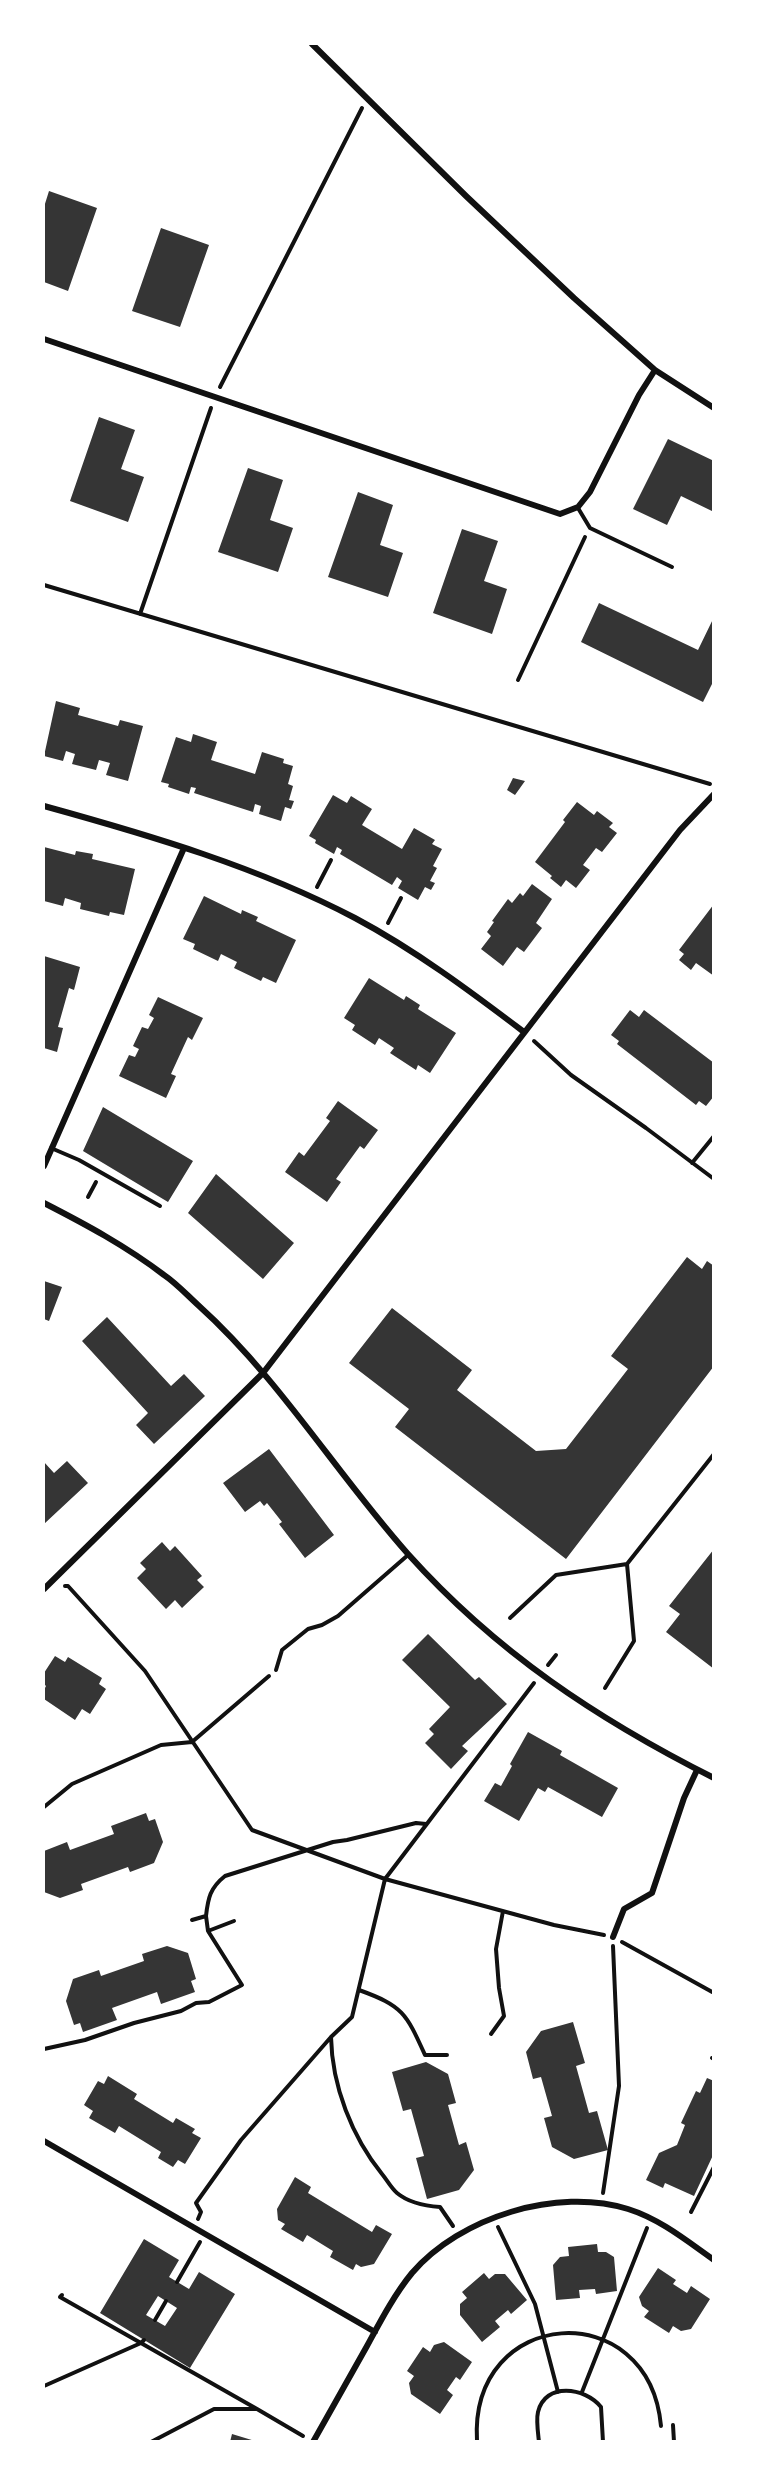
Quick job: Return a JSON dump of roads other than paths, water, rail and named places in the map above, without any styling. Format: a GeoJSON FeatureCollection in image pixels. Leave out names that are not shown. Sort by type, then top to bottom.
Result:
{"type":"FeatureCollection","features":[{"type":"Feature","properties":{"kind":"street"},"geometry":{"type":"LineString","coordinates":[[312,44],[466,196],[655,370],[714,408]]}},
{"type":"Feature","properties":{"kind":"street"},"geometry":{"type":"LineString","coordinates":[[44,339],[560,514],[578,507],[590,492],[639,395],[655,370]]}},
{"type":"Feature","properties":{"kind":"street"},"geometry":{"type":"LineString","coordinates":[[45,1587],[263,1372],[680,830],[714,794]]}},
{"type":"Feature","properties":{"kind":"street"},"geometry":{"type":"LineString","coordinates":[[44,806],[184,848],[279,883],[355,918],[442,971],[524,1032]]}},
{"type":"Feature","properties":{"kind":"street"},"geometry":{"type":"LineString","coordinates":[[44,1166],[184,848]]}},
{"type":"Feature","properties":{"kind":"street"},"geometry":{"type":"LineString","coordinates":[[44,1203],[101,1232],[166,1275],[222,1327],[263,1372],[408,1554],[465,1611],[539,1675],[585,1707],[714,1778]]}},
{"type":"Feature","properties":{"kind":"street"},"geometry":{"type":"LineString","coordinates":[[613,1936],[624,1909],[652,1893],[684,1798],[697,1770]]}},
{"type":"Feature","properties":{"kind":"street"},"geometry":{"type":"LineString","coordinates":[[44,2141],[375,2331]]}},
{"type":"Feature","properties":{"kind":"street"},"geometry":{"type":"LineString","coordinates":[[312,2442],[375,2331],[412,2274],[433,2253],[459,2234],[493,2217],[538,2205],[602,2205],[626,2209],[651,2218],[714,2260]]}},
{"type":"Feature","properties":{"kind":"lane"},"geometry":{"type":"LineString","coordinates":[[578,507],[590,528],[672,567]]}},
{"type":"Feature","properties":{"kind":"lane"},"geometry":{"type":"LineString","coordinates":[[51,1148],[160,1206]]}},
{"type":"Feature","properties":{"kind":"lane"},"geometry":{"type":"LineString","coordinates":[[276,1670],[282,1650],[308,1629],[322,1625],[338,1616],[408,1554]]}}]}
